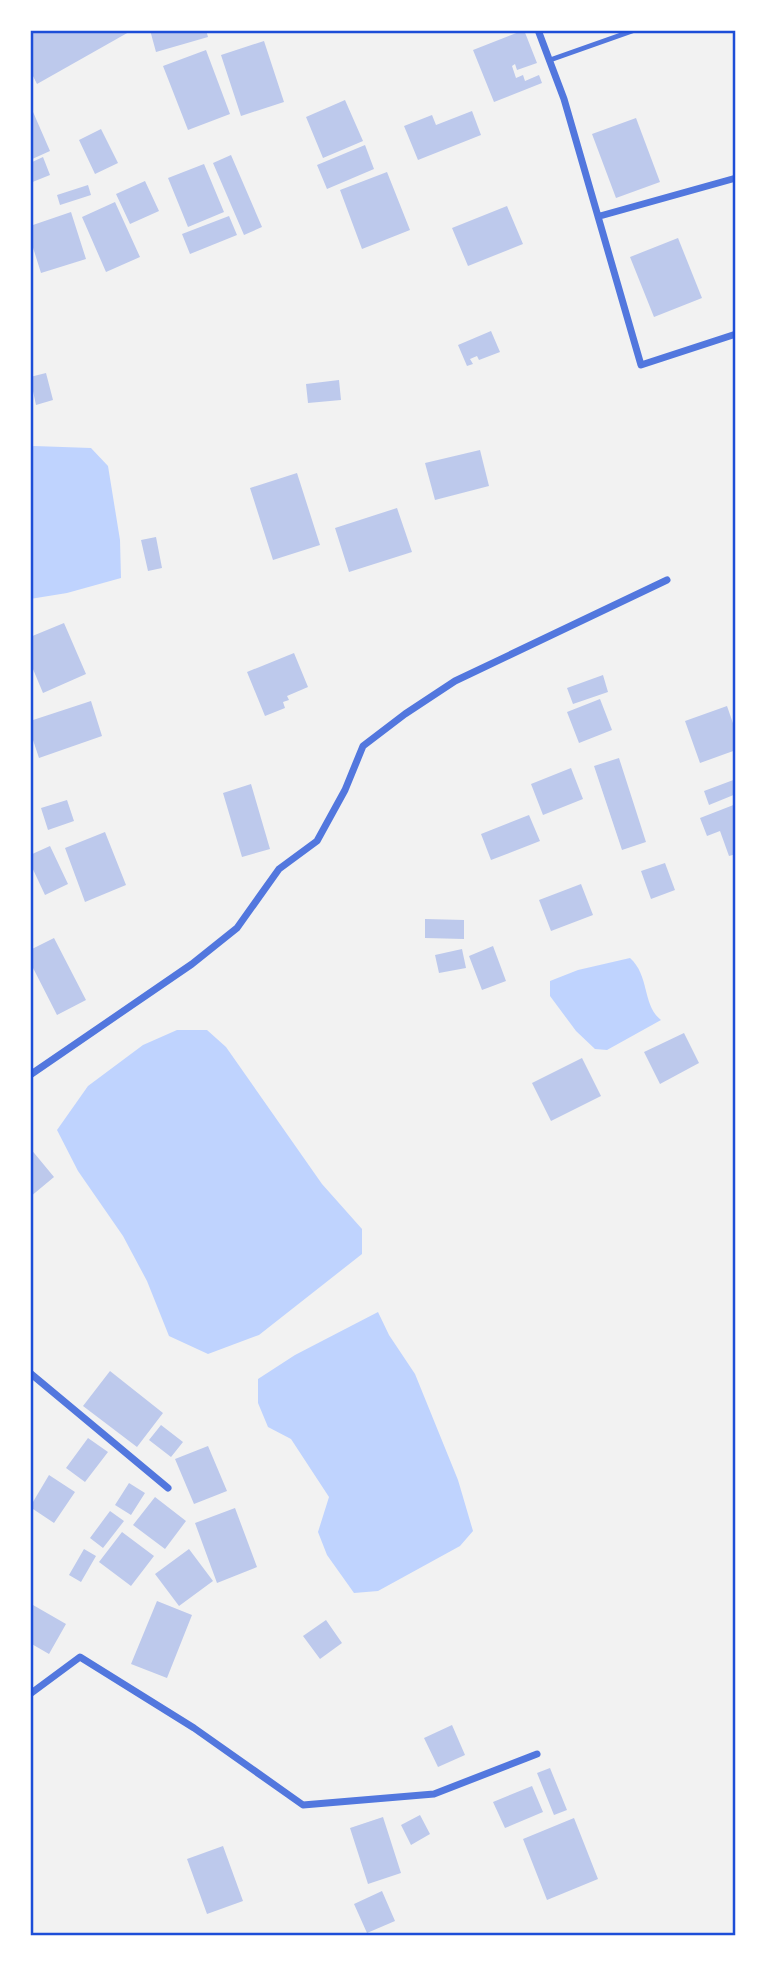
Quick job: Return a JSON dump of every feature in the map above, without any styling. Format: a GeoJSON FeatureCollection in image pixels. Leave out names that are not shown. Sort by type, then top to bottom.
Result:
{"type":"FeatureCollection","features":[{"type":"Feature","properties":{"kind":"street"},"geometry":{"type":"LineString","coordinates":[[538,30],[564,99],[600,216],[641,365],[736,334]]}},
{"type":"Feature","properties":{"kind":"street"},"geometry":{"type":"LineString","coordinates":[[600,216],[736,178]]}},
{"type":"Feature","properties":{"kind":"street"},"geometry":{"type":"LineString","coordinates":[[30,1075],[192,964],[237,928],[279,869],[317,841],[345,790],[362,746],[455,681],[667,580]]}},
{"type":"Feature","properties":{"kind":"street"},"geometry":{"type":"LineString","coordinates":[[30,1373],[168,1488]]}},
{"type":"Feature","properties":{"kind":"street"},"geometry":{"type":"LineString","coordinates":[[30,1694],[80,1657],[194,1728],[303,1805],[434,1794],[537,1754]]}},
{"type":"Feature","properties":{"kind":"lane"},"geometry":{"type":"LineString","coordinates":[[550,60],[635,30]]}},
{"type":"Feature","properties":{"kind":"water"},"geometry":{"type":"Polygon","coordinates":[[[30,447],[91,448],[108,466],[120,540],[121,578],[67,593],[30,599],[30,447]]]}},
{"type":"Feature","properties":{"kind":"water"},"geometry":{"type":"Polygon","coordinates":[[[630,958],[641,973],[651,1007],[661,1020],[607,1050],[595,1049],[576,1031],[550,996],[550,981],[578,970],[630,958]]]}},
{"type":"Feature","properties":{"kind":"water"},"geometry":{"type":"Polygon","coordinates":[[[177,1030],[207,1030],[226,1047],[322,1184],[362,1229],[362,1254],[259,1335],[208,1354],[169,1336],[147,1281],[123,1236],[78,1171],[57,1130],[88,1086],[143,1045],[177,1030]]]}},
{"type":"Feature","properties":{"kind":"water"},"geometry":{"type":"Polygon","coordinates":[[[378,1312],[389,1335],[415,1374],[458,1480],[473,1531],[460,1546],[378,1591],[354,1593],[327,1555],[318,1532],[329,1497],[291,1439],[268,1427],[258,1403],[258,1379],[295,1355],[378,1312]]]}},
{"type":"Feature","properties":{"kind":"building"},"geometry":{"type":"Polygon","coordinates":[[[30,30],[129,32],[37,84],[30,70],[30,30]]]}},
{"type":"Feature","properties":{"kind":"building"},"geometry":{"type":"Polygon","coordinates":[[[150,30],[206,30],[208,37],[156,52],[150,30]]]}},
{"type":"Feature","properties":{"kind":"building"},"geometry":{"type":"Polygon","coordinates":[[[524,30],[537,63],[517,70],[515,64],[512,66],[516,78],[523,75],[525,81],[539,75],[542,83],[494,102],[473,50],[524,30]]]}},
{"type":"Feature","properties":{"kind":"building"},"geometry":{"type":"Polygon","coordinates":[[[264,41],[284,102],[241,116],[221,55],[264,41]]]}},
{"type":"Feature","properties":{"kind":"building"},"geometry":{"type":"Polygon","coordinates":[[[206,50],[230,114],[188,130],[163,66],[206,50]]]}},
{"type":"Feature","properties":{"kind":"building"},"geometry":{"type":"Polygon","coordinates":[[[345,100],[363,141],[323,158],[306,117],[345,100]]]}},
{"type":"Feature","properties":{"kind":"building"},"geometry":{"type":"Polygon","coordinates":[[[30,105],[50,151],[30,160],[30,105]]]}},
{"type":"Feature","properties":{"kind":"building"},"geometry":{"type":"Polygon","coordinates":[[[472,111],[481,135],[418,160],[404,126],[432,115],[436,125],[472,111]]]}},
{"type":"Feature","properties":{"kind":"building"},"geometry":{"type":"Polygon","coordinates":[[[636,118],[660,182],[616,198],[592,134],[636,118]]]}},
{"type":"Feature","properties":{"kind":"building"},"geometry":{"type":"Polygon","coordinates":[[[101,129],[118,163],[95,174],[79,140],[101,129]]]}},
{"type":"Feature","properties":{"kind":"building"},"geometry":{"type":"Polygon","coordinates":[[[365,145],[374,169],[327,189],[317,165],[365,145]]]}},
{"type":"Feature","properties":{"kind":"building"},"geometry":{"type":"Polygon","coordinates":[[[231,155],[262,227],[244,235],[213,163],[231,155]]]}},
{"type":"Feature","properties":{"kind":"building"},"geometry":{"type":"Polygon","coordinates":[[[43,157],[50,175],[30,183],[30,163],[43,157]]]}},
{"type":"Feature","properties":{"kind":"building"},"geometry":{"type":"Polygon","coordinates":[[[204,164],[224,212],[188,227],[168,178],[204,164]]]}},
{"type":"Feature","properties":{"kind":"building"},"geometry":{"type":"Polygon","coordinates":[[[387,172],[410,230],[362,249],[340,190],[387,172]]]}},
{"type":"Feature","properties":{"kind":"building"},"geometry":{"type":"Polygon","coordinates":[[[145,181],[159,211],[130,224],[116,194],[145,181]]]}},
{"type":"Feature","properties":{"kind":"building"},"geometry":{"type":"Polygon","coordinates":[[[88,185],[91,195],[60,205],[57,195],[88,185]]]}},
{"type":"Feature","properties":{"kind":"building"},"geometry":{"type":"Polygon","coordinates":[[[115,202],[140,257],[106,272],[82,217],[115,202]]]}},
{"type":"Feature","properties":{"kind":"building"},"geometry":{"type":"Polygon","coordinates":[[[507,206],[523,244],[468,266],[452,228],[507,206]]]}},
{"type":"Feature","properties":{"kind":"building"},"geometry":{"type":"Polygon","coordinates":[[[71,212],[86,259],[41,273],[30,238],[30,226],[71,212]]]}},
{"type":"Feature","properties":{"kind":"building"},"geometry":{"type":"Polygon","coordinates":[[[229,216],[237,235],[190,254],[182,234],[229,216]]]}},
{"type":"Feature","properties":{"kind":"building"},"geometry":{"type":"Polygon","coordinates":[[[678,238],[702,298],[654,317],[630,257],[678,238]]]}},
{"type":"Feature","properties":{"kind":"building"},"geometry":{"type":"Polygon","coordinates":[[[491,331],[500,352],[479,360],[477,356],[470,359],[473,364],[467,366],[458,345],[491,331]]]}},
{"type":"Feature","properties":{"kind":"building"},"geometry":{"type":"Polygon","coordinates":[[[46,373],[53,400],[36,405],[30,377],[46,373]]]}},
{"type":"Feature","properties":{"kind":"building"},"geometry":{"type":"Polygon","coordinates":[[[339,380],[341,400],[308,403],[306,384],[339,380]]]}},
{"type":"Feature","properties":{"kind":"building"},"geometry":{"type":"Polygon","coordinates":[[[480,450],[489,486],[435,500],[425,463],[480,450]]]}},
{"type":"Feature","properties":{"kind":"building"},"geometry":{"type":"Polygon","coordinates":[[[297,473],[320,545],[273,560],[250,488],[297,473]]]}},
{"type":"Feature","properties":{"kind":"building"},"geometry":{"type":"Polygon","coordinates":[[[397,508],[412,552],[349,572],[335,528],[397,508]]]}},
{"type":"Feature","properties":{"kind":"building"},"geometry":{"type":"Polygon","coordinates":[[[156,537],[162,568],[148,571],[141,540],[156,537]]]}},
{"type":"Feature","properties":{"kind":"building"},"geometry":{"type":"Polygon","coordinates":[[[64,623],[86,674],[43,693],[30,662],[30,637],[64,623]]]}},
{"type":"Feature","properties":{"kind":"building"},"geometry":{"type":"Polygon","coordinates":[[[294,653],[308,687],[287,696],[289,700],[283,702],[285,708],[265,716],[247,672],[294,653]]]}},
{"type":"Feature","properties":{"kind":"building"},"geometry":{"type":"Polygon","coordinates":[[[603,675],[608,692],[573,704],[567,688],[603,675]]]}},
{"type":"Feature","properties":{"kind":"building"},"geometry":{"type":"Polygon","coordinates":[[[600,699],[612,730],[579,743],[567,712],[600,699]]]}},
{"type":"Feature","properties":{"kind":"building"},"geometry":{"type":"Polygon","coordinates":[[[91,701],[102,736],[39,758],[30,731],[30,721],[91,701]]]}},
{"type":"Feature","properties":{"kind":"building"},"geometry":{"type":"Polygon","coordinates":[[[727,706],[736,732],[736,750],[700,763],[685,721],[727,706]]]}},
{"type":"Feature","properties":{"kind":"building"},"geometry":{"type":"Polygon","coordinates":[[[619,758],[646,842],[622,850],[594,766],[619,758]]]}},
{"type":"Feature","properties":{"kind":"building"},"geometry":{"type":"Polygon","coordinates":[[[571,768],[583,799],[543,815],[531,784],[571,768]]]}},
{"type":"Feature","properties":{"kind":"building"},"geometry":{"type":"Polygon","coordinates":[[[736,779],[736,794],[709,805],[704,791],[736,779]]]}},
{"type":"Feature","properties":{"kind":"building"},"geometry":{"type":"Polygon","coordinates":[[[251,784],[270,849],[242,857],[223,793],[251,784]]]}},
{"type":"Feature","properties":{"kind":"building"},"geometry":{"type":"Polygon","coordinates":[[[67,800],[74,821],[48,830],[41,808],[67,800]]]}},
{"type":"Feature","properties":{"kind":"building"},"geometry":{"type":"Polygon","coordinates":[[[736,804],[736,854],[729,856],[720,831],[707,836],[700,818],[736,804]]]}},
{"type":"Feature","properties":{"kind":"building"},"geometry":{"type":"Polygon","coordinates":[[[529,815],[540,841],[491,860],[481,834],[529,815]]]}},
{"type":"Feature","properties":{"kind":"building"},"geometry":{"type":"Polygon","coordinates":[[[105,832],[126,885],[85,902],[65,848],[105,832]]]}},
{"type":"Feature","properties":{"kind":"building"},"geometry":{"type":"Polygon","coordinates":[[[50,846],[68,884],[45,895],[30,863],[30,855],[50,846]]]}},
{"type":"Feature","properties":{"kind":"building"},"geometry":{"type":"Polygon","coordinates":[[[665,863],[675,890],[651,899],[641,871],[665,863]]]}},
{"type":"Feature","properties":{"kind":"building"},"geometry":{"type":"Polygon","coordinates":[[[581,884],[593,915],[551,931],[539,900],[581,884]]]}},
{"type":"Feature","properties":{"kind":"building"},"geometry":{"type":"Polygon","coordinates":[[[425,919],[464,920],[464,939],[425,938],[425,919]]]}},
{"type":"Feature","properties":{"kind":"building"},"geometry":{"type":"Polygon","coordinates":[[[54,938],[86,1000],[57,1015],[30,962],[30,950],[54,938]]]}},
{"type":"Feature","properties":{"kind":"building"},"geometry":{"type":"Polygon","coordinates":[[[493,946],[506,981],[482,990],[469,956],[493,946]]]}},
{"type":"Feature","properties":{"kind":"building"},"geometry":{"type":"Polygon","coordinates":[[[462,949],[466,968],[439,973],[435,955],[462,949]]]}},
{"type":"Feature","properties":{"kind":"building"},"geometry":{"type":"Polygon","coordinates":[[[684,1033],[699,1063],[660,1084],[644,1052],[684,1033]]]}},
{"type":"Feature","properties":{"kind":"building"},"geometry":{"type":"Polygon","coordinates":[[[582,1058],[601,1096],[551,1121],[532,1083],[582,1058]]]}},
{"type":"Feature","properties":{"kind":"building"},"geometry":{"type":"Polygon","coordinates":[[[30,1148],[54,1177],[30,1197],[30,1148]]]}},
{"type":"Feature","properties":{"kind":"building"},"geometry":{"type":"Polygon","coordinates":[[[110,1371],[163,1413],[137,1447],[83,1406],[110,1371]]]}},
{"type":"Feature","properties":{"kind":"building"},"geometry":{"type":"Polygon","coordinates":[[[161,1425],[183,1442],[171,1457],[149,1440],[161,1425]]]}},
{"type":"Feature","properties":{"kind":"building"},"geometry":{"type":"Polygon","coordinates":[[[88,1438],[108,1452],[85,1482],[66,1468],[88,1438]]]}},
{"type":"Feature","properties":{"kind":"building"},"geometry":{"type":"Polygon","coordinates":[[[208,1446],[227,1491],[194,1504],[175,1459],[208,1446]]]}},
{"type":"Feature","properties":{"kind":"building"},"geometry":{"type":"Polygon","coordinates":[[[49,1475],[75,1492],[54,1523],[30,1507],[49,1475]]]}},
{"type":"Feature","properties":{"kind":"building"},"geometry":{"type":"Polygon","coordinates":[[[129,1483],[145,1493],[131,1515],[115,1505],[129,1483]]]}},
{"type":"Feature","properties":{"kind":"building"},"geometry":{"type":"Polygon","coordinates":[[[155,1497],[186,1521],[165,1549],[133,1525],[155,1497]]]}},
{"type":"Feature","properties":{"kind":"building"},"geometry":{"type":"Polygon","coordinates":[[[235,1508],[257,1567],[217,1583],[195,1523],[235,1508]]]}},
{"type":"Feature","properties":{"kind":"building"},"geometry":{"type":"Polygon","coordinates":[[[110,1511],[124,1521],[103,1548],[90,1538],[110,1511]]]}},
{"type":"Feature","properties":{"kind":"building"},"geometry":{"type":"Polygon","coordinates":[[[122,1532],[154,1556],[131,1586],[99,1562],[122,1532]]]}},
{"type":"Feature","properties":{"kind":"building"},"geometry":{"type":"Polygon","coordinates":[[[84,1549],[96,1556],[81,1582],[69,1575],[84,1549]]]}},
{"type":"Feature","properties":{"kind":"building"},"geometry":{"type":"Polygon","coordinates":[[[189,1549],[213,1581],[179,1606],[155,1574],[189,1549]]]}},
{"type":"Feature","properties":{"kind":"building"},"geometry":{"type":"Polygon","coordinates":[[[157,1601],[192,1615],[167,1678],[131,1664],[157,1601]]]}},
{"type":"Feature","properties":{"kind":"building"},"geometry":{"type":"Polygon","coordinates":[[[33,1605],[66,1624],[49,1654],[30,1643],[30,1611],[33,1605]]]}},
{"type":"Feature","properties":{"kind":"building"},"geometry":{"type":"Polygon","coordinates":[[[326,1620],[342,1643],[320,1659],[303,1636],[326,1620]]]}},
{"type":"Feature","properties":{"kind":"building"},"geometry":{"type":"Polygon","coordinates":[[[452,1725],[465,1755],[438,1767],[424,1738],[452,1725]]]}},
{"type":"Feature","properties":{"kind":"building"},"geometry":{"type":"Polygon","coordinates":[[[550,1768],[567,1810],[554,1815],[537,1773],[550,1768]]]}},
{"type":"Feature","properties":{"kind":"building"},"geometry":{"type":"Polygon","coordinates":[[[532,1786],[543,1812],[505,1828],[493,1802],[532,1786]]]}},
{"type":"Feature","properties":{"kind":"building"},"geometry":{"type":"Polygon","coordinates":[[[420,1815],[430,1834],[411,1845],[401,1825],[420,1815]]]}},
{"type":"Feature","properties":{"kind":"building"},"geometry":{"type":"Polygon","coordinates":[[[383,1817],[401,1873],[368,1884],[350,1828],[383,1817]]]}},
{"type":"Feature","properties":{"kind":"building"},"geometry":{"type":"Polygon","coordinates":[[[574,1818],[598,1879],[547,1900],[523,1839],[574,1818]]]}},
{"type":"Feature","properties":{"kind":"building"},"geometry":{"type":"Polygon","coordinates":[[[223,1846],[243,1901],[207,1914],[187,1859],[223,1846]]]}},
{"type":"Feature","properties":{"kind":"building"},"geometry":{"type":"Polygon","coordinates":[[[382,1891],[395,1921],[367,1933],[354,1904],[382,1891]]]}}]}
